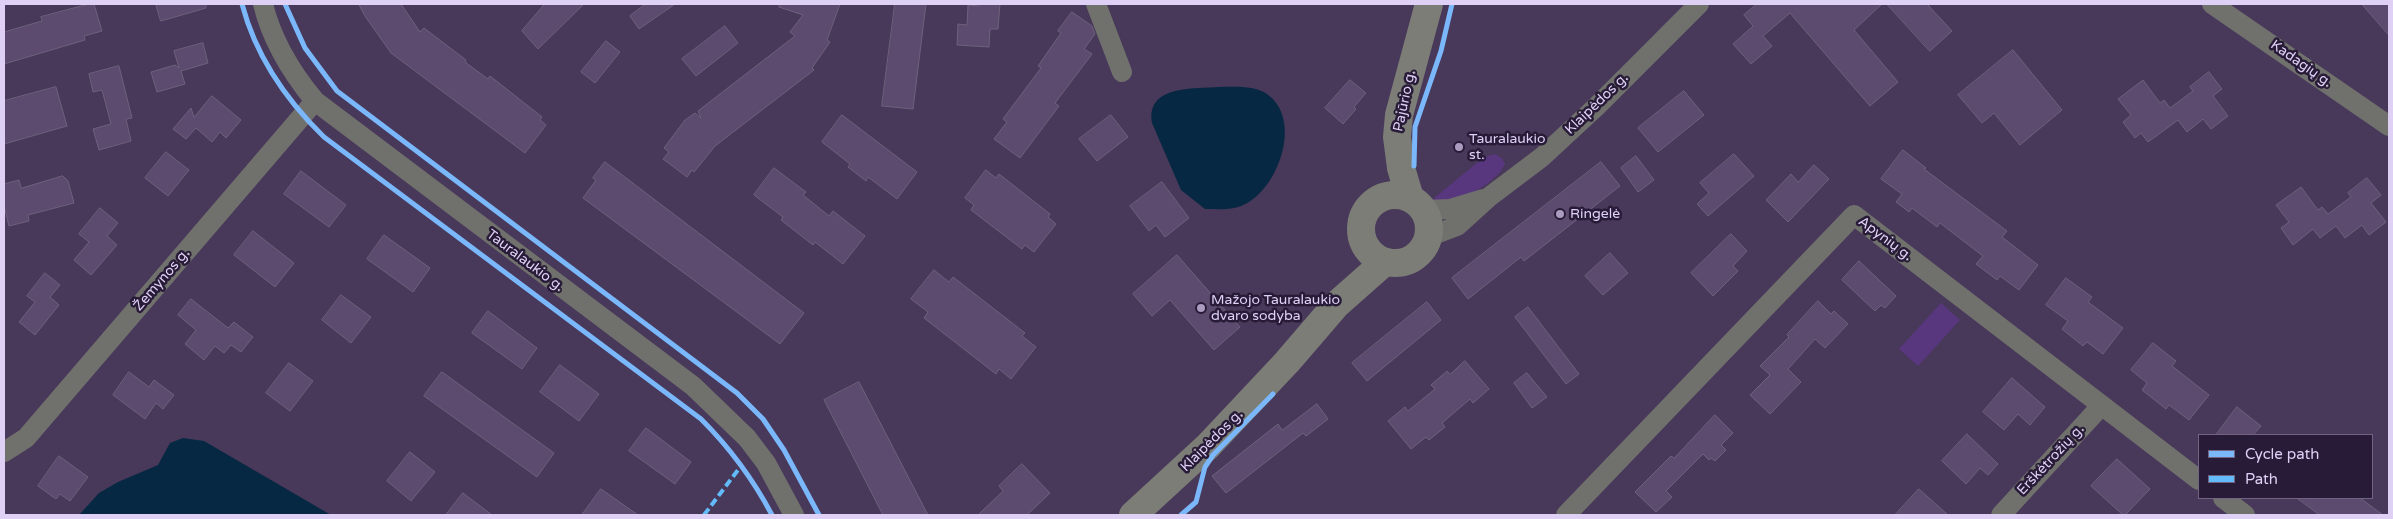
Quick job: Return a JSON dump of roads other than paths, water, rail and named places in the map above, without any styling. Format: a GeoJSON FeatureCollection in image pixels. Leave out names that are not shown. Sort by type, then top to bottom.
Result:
{"type":"FeatureCollection","features":[{"type":"Feature","properties":{"kind":"main road","name":"Pajūrio g."},"geometry":{"type":"LineString","coordinates":[[1380,198],[1382,135],[1415,4]]}},
{"type":"Feature","properties":{"kind":"main road","name":"Pajūrio g."},"geometry":{"type":"LineString","coordinates":[[1428,237],[1428,218],[1417,204],[1401,168],[1397,137],[1399,115],[1429,4]]}},
{"type":"Feature","properties":{"kind":"main road"},"geometry":{"type":"LineString","coordinates":[[1417,204],[1400,195],[1380,198],[1365,212],[1361,231],[1363,241],[1377,258],[1398,263],[1413,258],[1424,247],[1428,237]]}},
{"type":"Feature","properties":{"kind":"main road"},"geometry":{"type":"LineString","coordinates":[[1336,305],[1353,272],[1363,241]]}},
{"type":"Feature","properties":{"kind":"main road"},"geometry":{"type":"LineString","coordinates":[[1336,305],[1379,267],[1388,262]]}},
{"type":"Feature","properties":{"kind":"main road","name":"Klaipėdos g."},"geometry":{"type":"LineString","coordinates":[[1133,515],[1208,446],[1287,362],[1336,305]]}},
{"type":"Feature","properties":{"kind":"street","name":"Tauralaukio g."},"geometry":{"type":"LineString","coordinates":[[263,4],[277,44],[297,78],[315,101],[693,386],[747,438],[766,463],[794,515]]}},
{"type":"Feature","properties":{"kind":"street"},"geometry":{"type":"LineString","coordinates":[[1096,4],[1122,72]]}},
{"type":"Feature","properties":{"kind":"street","name":"Klaipėdos g."},"geometry":{"type":"LineString","coordinates":[[1428,237],[1457,226],[1489,197],[1542,157],[1699,4]]}},
{"type":"Feature","properties":{"kind":"street","name":"Kadagių g."},"geometry":{"type":"LineString","coordinates":[[2212,4],[2389,126]]}},
{"type":"Feature","properties":{"kind":"street","name":"Žemynos g."},"geometry":{"type":"LineString","coordinates":[[4,452],[26,438],[315,101]]}},
{"type":"Feature","properties":{"kind":"street","name":"Klaipėdos g."},"geometry":{"type":"LineString","coordinates":[[1417,204],[1450,209],[1489,197]]}},
{"type":"Feature","properties":{"kind":"street","name":"Apynių g."},"geometry":{"type":"LineString","coordinates":[[1566,515],[1854,215],[2198,479]]}},
{"type":"Feature","properties":{"kind":"street","name":"Erškėtrožių g."},"geometry":{"type":"LineString","coordinates":[[2001,515],[2102,405]]}},
{"type":"Feature","properties":{"kind":"street"},"geometry":{"type":"LineString","coordinates":[[2224,499],[2245,515]]}},
{"type":"Feature","properties":{"kind":"water"},"geometry":{"type":"Polygon","coordinates":[[[1250,88],[1267,94],[1278,105],[1283,119],[1285,134],[1278,166],[1270,181],[1260,193],[1249,202],[1238,207],[1205,209],[1181,190],[1152,123],[1152,111],[1156,102],[1164,95],[1185,89],[1250,88]]]}},
{"type":"Feature","properties":{"kind":"water"},"geometry":{"type":"Polygon","coordinates":[[[183,438],[204,441],[331,515],[79,515],[99,493],[118,482],[158,465],[170,443],[183,438]]]}},
{"type":"Feature","properties":{"kind":"place","name":"Tauralaukio st."},"geometry":{"type":"Point","coordinates":[1459,147]}},
{"type":"Feature","properties":{"kind":"place","name":"Ringelė"},"geometry":{"type":"Point","coordinates":[1560,214]}},
{"type":"Feature","properties":{"kind":"place","name":"Mažojo Tauralaukio dvaro sodyba"},"geometry":{"type":"Point","coordinates":[1201,308]}}]}
